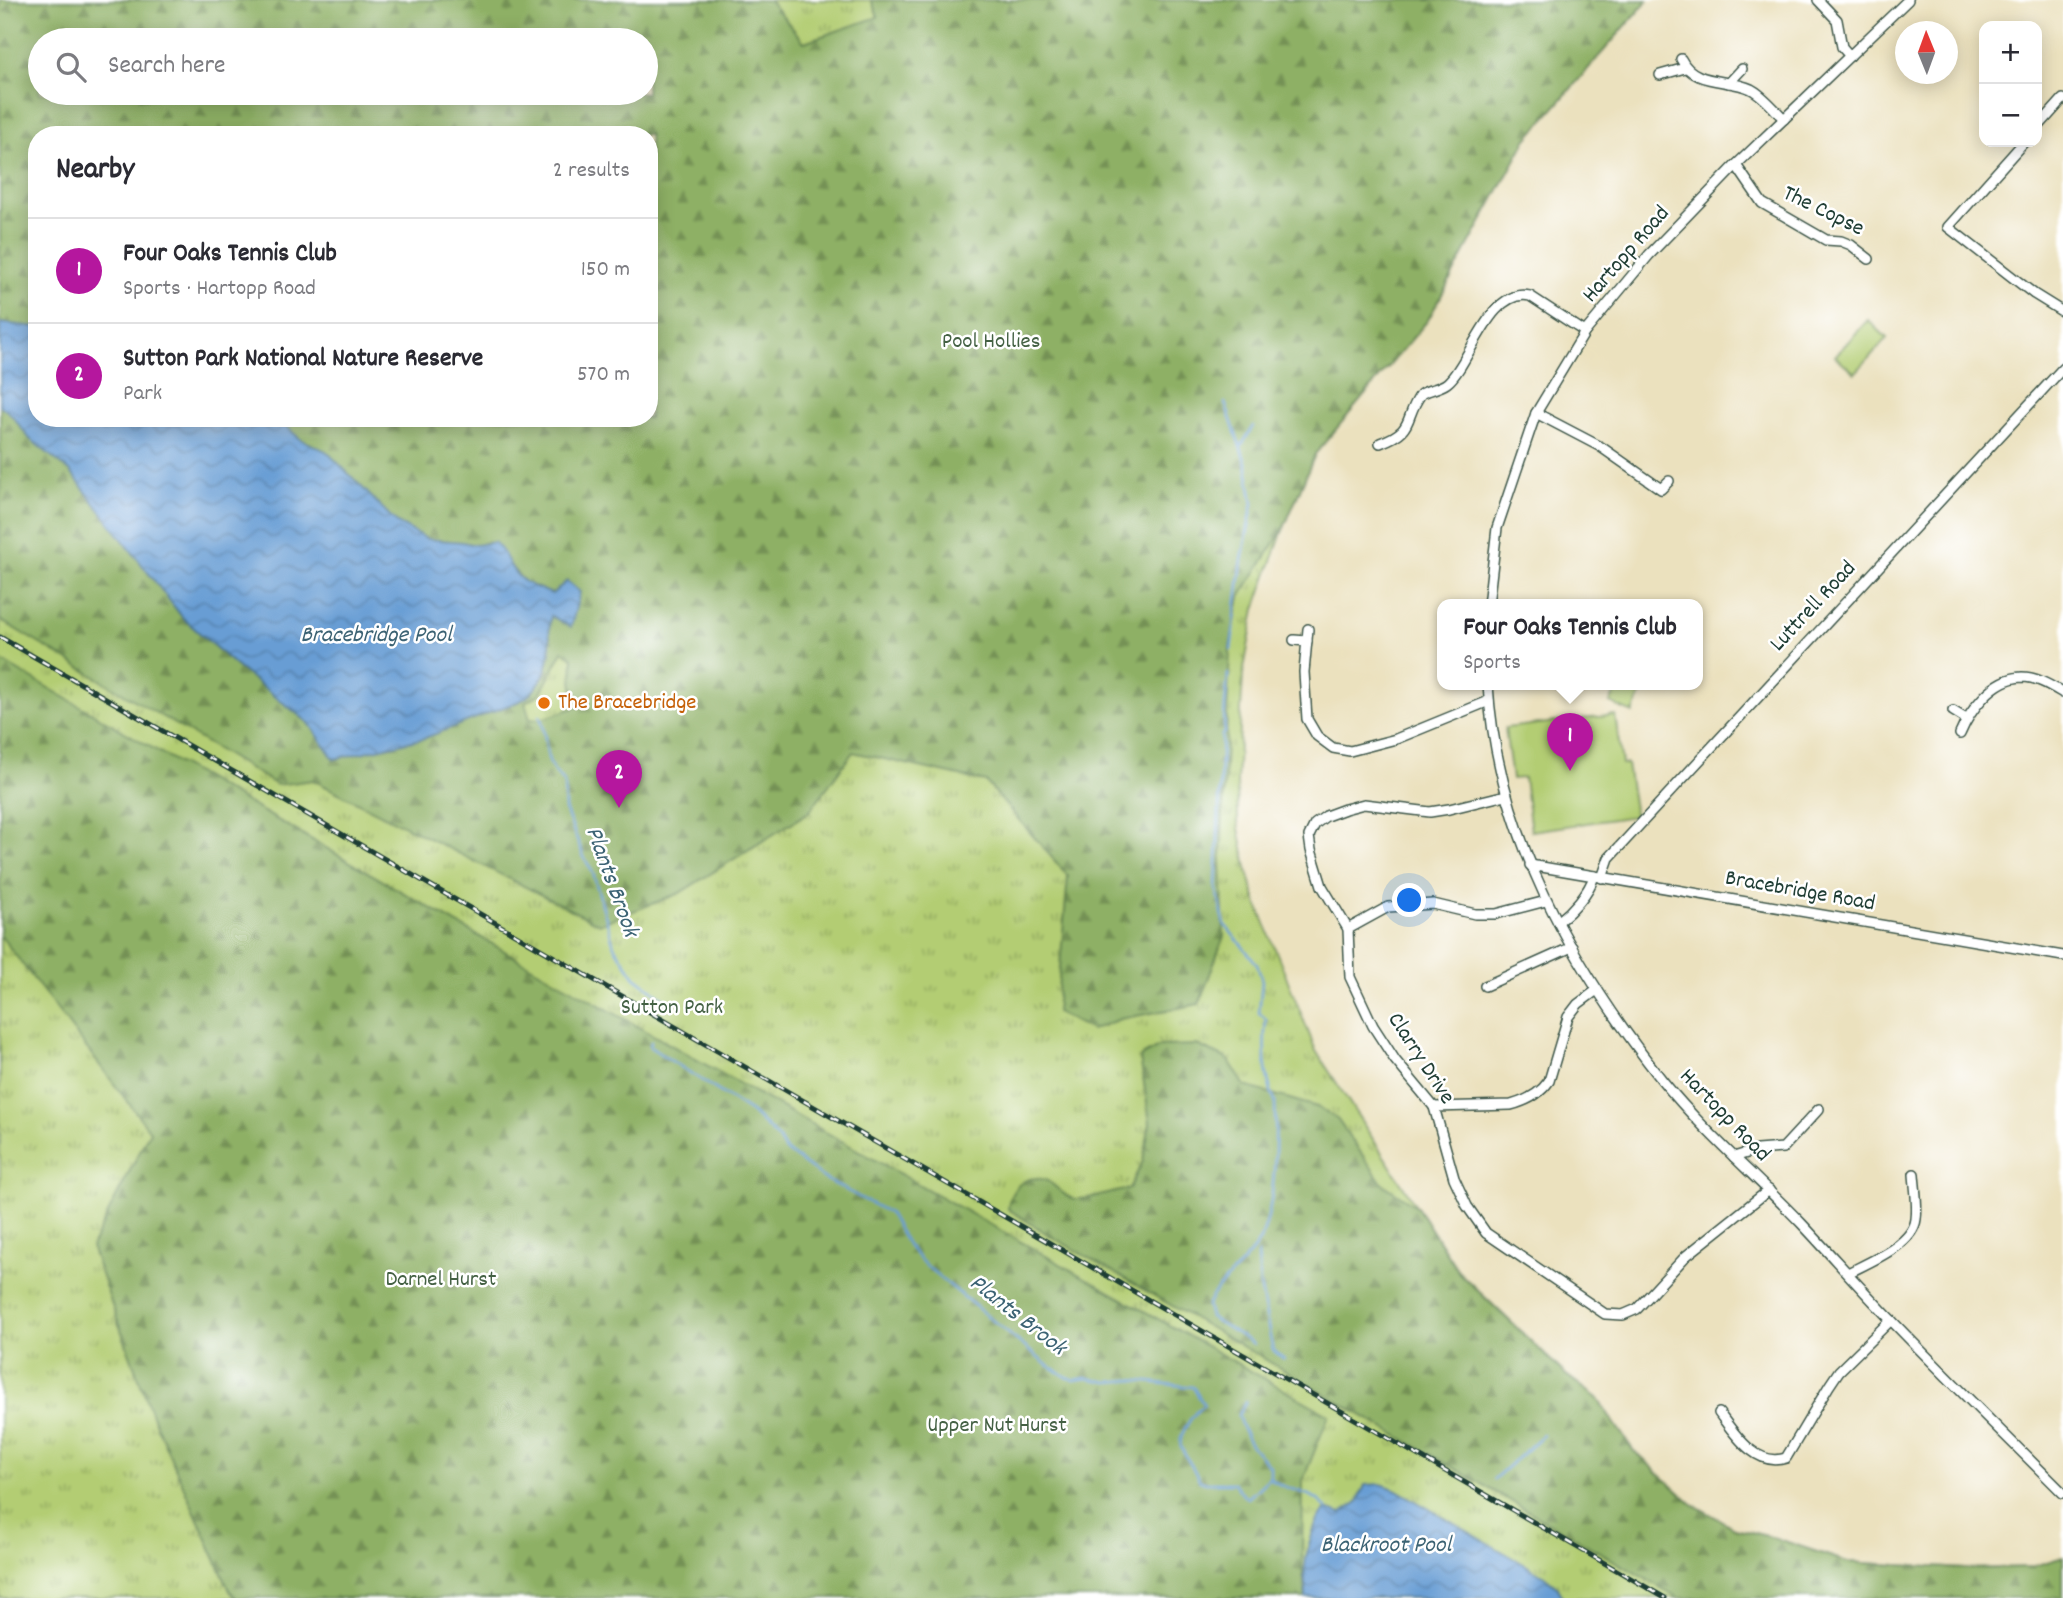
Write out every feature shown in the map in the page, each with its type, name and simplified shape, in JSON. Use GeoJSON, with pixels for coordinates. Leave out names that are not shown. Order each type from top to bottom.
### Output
{"type":"FeatureCollection","features":[{"type":"Feature","properties":{"kind":"street"},"geometry":{"type":"LineString","coordinates":[[1818,0],[1837,20],[1842,47],[1850,56]]}},
{"type":"Feature","properties":{"kind":"street","name":"Hartopp Road"},"geometry":{"type":"LineString","coordinates":[[1489,599],[1497,528],[1536,413],[1585,332],[1649,255],[1736,165],[1908,0]]}},
{"type":"Feature","properties":{"kind":"street"},"geometry":{"type":"LineString","coordinates":[[1660,75],[1683,64],[1709,80],[1755,91],[1784,119]]}},
{"type":"Feature","properties":{"kind":"street"},"geometry":{"type":"LineString","coordinates":[[1729,83],[1742,69]]}},
{"type":"Feature","properties":{"kind":"street"},"geometry":{"type":"LineString","coordinates":[[2042,122],[2063,99]]}},
{"type":"Feature","properties":{"kind":"street"},"geometry":{"type":"LineString","coordinates":[[2020,147],[1948,227],[2034,294],[2063,312]]}},
{"type":"Feature","properties":{"kind":"street","name":"The Copse"},"geometry":{"type":"LineString","coordinates":[[1736,165],[1762,203],[1826,240],[1851,245],[1870,259]]}},
{"type":"Feature","properties":{"kind":"street"},"geometry":{"type":"LineString","coordinates":[[1380,443],[1398,437],[1404,430],[1421,394],[1447,383],[1480,331],[1512,297],[1522,294],[1530,296],[1585,332]]}},
{"type":"Feature","properties":{"kind":"street","name":"Luttrell Road"},"geometry":{"type":"LineString","coordinates":[[1558,922],[1598,877],[1609,858],[2063,368]]}},
{"type":"Feature","properties":{"kind":"street"},"geometry":{"type":"LineString","coordinates":[[1536,413],[1601,447],[1661,489],[1669,481]]}},
{"type":"Feature","properties":{"kind":"street"},"geometry":{"type":"LineString","coordinates":[[1308,629],[1304,673],[1307,719],[1317,736],[1333,748],[1350,751],[1396,739],[1489,701]]}},
{"type":"Feature","properties":{"kind":"street"},"geometry":{"type":"LineString","coordinates":[[1294,640],[1307,641]]}},
{"type":"Feature","properties":{"kind":"street"},"geometry":{"type":"LineString","coordinates":[[1960,734],[1966,719],[1991,690],[2001,683],[2022,677],[2036,679],[2063,693]]}},
{"type":"Feature","properties":{"kind":"street","name":"Hartopp Road"},"geometry":{"type":"LineString","coordinates":[[1488,690],[1491,723],[1506,795],[1530,864],[1546,901],[1597,990],[1663,1081],[1891,1320],[2063,1493]]}},
{"type":"Feature","properties":{"kind":"street"},"geometry":{"type":"LineString","coordinates":[[1953,712],[1966,719]]}},
{"type":"Feature","properties":{"kind":"street","name":"Clarry Drive"},"geometry":{"type":"LineString","coordinates":[[1506,795],[1450,810],[1430,812],[1364,804],[1326,816],[1315,824],[1309,836],[1322,886],[1348,929],[1350,977],[1373,1026],[1395,1060],[1434,1107],[1454,1178],[1467,1206],[1486,1233],[1605,1314],[1623,1315],[1637,1309],[1686,1255],[1769,1190]]}},
{"type":"Feature","properties":{"kind":"street","name":"Bracebridge Road"},"geometry":{"type":"LineString","coordinates":[[1530,864],[2063,956]]}},
{"type":"Feature","properties":{"kind":"street"},"geometry":{"type":"LineString","coordinates":[[1348,929],[1388,907],[1433,904],[1475,914],[1496,914],[1546,901]]}},
{"type":"Feature","properties":{"kind":"street"},"geometry":{"type":"LineString","coordinates":[[1485,986],[1572,947]]}},
{"type":"Feature","properties":{"kind":"street"},"geometry":{"type":"LineString","coordinates":[[1434,1107],[1511,1105],[1523,1102],[1544,1089],[1549,1081],[1567,1017],[1578,1004],[1597,990]]}},
{"type":"Feature","properties":{"kind":"street"},"geometry":{"type":"LineString","coordinates":[[1734,1157],[1757,1150],[1783,1147],[1819,1109]]}},
{"type":"Feature","properties":{"kind":"street"},"geometry":{"type":"LineString","coordinates":[[1848,1273],[1895,1247],[1911,1233],[1916,1218],[1914,1174]]}},
{"type":"Feature","properties":{"kind":"street"},"geometry":{"type":"LineString","coordinates":[[1718,1413],[1741,1443],[1750,1450],[1771,1460],[1786,1458],[1839,1371],[1891,1320]]}},
{"type":"Feature","properties":{"kind":"green space","name":"Sutton Park"},"geometry":{"type":"Polygon","coordinates":[[[0,0],[1648,0],[1526,140],[1428,320],[1315,454],[1283,530],[1255,609],[1243,674],[1237,782],[1238,824],[1247,868],[1256,901],[1316,1051],[1459,1272],[1565,1374],[1597,1398],[1633,1450],[1691,1503],[1734,1528],[1775,1538],[1847,1562],[1965,1569],[2031,1567],[2063,1557],[2063,1598],[0,1598],[0,0]]]}},
{"type":"Feature","properties":{"kind":"green space","name":"Pool Hollies"},"geometry":{"type":"Polygon","coordinates":[[[0,0],[769,0],[804,42],[878,17],[871,0],[1648,0],[1526,140],[1428,320],[1315,454],[1283,530],[1240,597],[1230,648],[1221,861],[1224,936],[1199,1004],[1120,1019],[1091,1030],[1056,1012],[1068,876],[986,782],[853,752],[809,812],[678,894],[599,924],[313,780],[277,785],[0,620],[0,406],[10,413],[30,439],[70,471],[183,618],[236,666],[309,723],[334,759],[425,738],[528,696],[542,678],[548,663],[551,615],[566,625],[567,581],[552,594],[526,583],[487,542],[476,546],[427,539],[397,523],[326,451],[300,439],[287,427],[658,427],[658,126],[28,126],[28,326],[0,323],[0,0]],[[563,651],[540,694],[525,702],[530,719],[544,718],[586,706],[574,690],[573,658],[563,651]]]}},
{"type":"Feature","properties":{"kind":"green space"},"geometry":{"type":"Polygon","coordinates":[[[1868,320],[1887,338],[1855,373],[1835,356],[1868,320]]]}},
{"type":"Feature","properties":{"kind":"green space","name":"Darnel Hurst"},"geometry":{"type":"Polygon","coordinates":[[[0,660],[541,972],[1329,1415],[1303,1480],[1302,1566],[1306,1598],[236,1598],[230,1591],[153,1418],[91,1247],[150,1131],[0,935],[0,660]]]}},
{"type":"Feature","properties":{"kind":"green space"},"geometry":{"type":"Polygon","coordinates":[[[1616,690],[1643,690],[1633,713],[1610,703],[1616,690]]]}},
{"type":"Feature","properties":{"kind":"green space"},"geometry":{"type":"Polygon","coordinates":[[[1615,715],[1622,764],[1627,764],[1635,816],[1531,831],[1524,778],[1512,779],[1505,728],[1615,715]]]}},
{"type":"Feature","properties":{"kind":"green space"},"geometry":{"type":"Polygon","coordinates":[[[1197,1045],[1228,1059],[1245,1086],[1317,1107],[1337,1119],[1383,1184],[1417,1207],[1459,1273],[1565,1374],[1597,1398],[1633,1450],[1691,1503],[1734,1528],[1775,1538],[1847,1562],[1965,1569],[2031,1567],[2063,1557],[2063,1598],[1679,1598],[1008,1209],[1011,1195],[1019,1185],[1030,1179],[1045,1180],[1073,1199],[1129,1189],[1143,1161],[1150,1123],[1140,1057],[1160,1046],[1197,1045]]]}},
{"type":"Feature","properties":{"kind":"water","name":"Bracebridge Pool"},"geometry":{"type":"Polygon","coordinates":[[[0,323],[28,326],[28,427],[287,427],[300,439],[326,451],[397,523],[427,539],[476,545],[494,542],[521,578],[552,594],[567,581],[580,592],[571,627],[551,616],[549,657],[545,672],[538,685],[522,700],[425,738],[334,759],[309,723],[236,666],[183,618],[70,471],[30,439],[10,413],[0,406],[0,323]]]}},
{"type":"Feature","properties":{"kind":"water","name":"Blackroot Pool"},"geometry":{"type":"Polygon","coordinates":[[[1381,1484],[1395,1489],[1543,1575],[1558,1587],[1563,1598],[1306,1598],[1306,1559],[1319,1518],[1327,1509],[1340,1514],[1358,1502],[1365,1485],[1381,1484]]]}},
{"type":"Feature","properties":{"kind":"waterway"},"geometry":{"type":"LineString","coordinates":[[1225,403],[1246,463],[1253,503],[1242,560],[1231,650]]}},
{"type":"Feature","properties":{"kind":"waterway"},"geometry":{"type":"LineString","coordinates":[[1241,447],[1253,426]]}},
{"type":"Feature","properties":{"kind":"waterway"},"geometry":{"type":"LineString","coordinates":[[1228,674],[1225,731],[1222,735],[1216,887],[1225,925],[1257,964],[1262,981],[1259,1013],[1266,1019],[1265,1060],[1275,1101],[1275,1154],[1272,1194],[1264,1230],[1252,1251],[1218,1288],[1207,1305],[1210,1317],[1254,1344]]}},
{"type":"Feature","properties":{"kind":"waterway","name":"Plants Brook"},"geometry":{"type":"LineString","coordinates":[[540,716],[548,759],[564,782],[565,809],[593,873],[614,946],[635,977],[671,1004]]}},
{"type":"Feature","properties":{"kind":"waterway","name":"Plants Brook"},"geometry":{"type":"LineString","coordinates":[[651,1042],[650,1047],[751,1112],[778,1138],[785,1150],[825,1179],[889,1213],[908,1246],[925,1265],[1047,1365],[1074,1380],[1130,1380],[1193,1387],[1204,1405],[1188,1424],[1180,1442],[1200,1481],[1234,1483],[1248,1498],[1269,1478],[1284,1487],[1307,1494],[1327,1509]]}},
{"type":"Feature","properties":{"kind":"waterway"},"geometry":{"type":"LineString","coordinates":[[1258,1253],[1260,1284],[1271,1342],[1273,1350],[1284,1359]]}},
{"type":"Feature","properties":{"kind":"waterway"},"geometry":{"type":"LineString","coordinates":[[1246,1402],[1238,1415],[1250,1443],[1270,1466],[1270,1477]]}},
{"type":"Feature","properties":{"kind":"waterway"},"geometry":{"type":"LineString","coordinates":[[1494,1479],[1543,1435]]}},
{"type":"Feature","properties":{"kind":"railway"},"geometry":{"type":"LineString","coordinates":[[0,637],[1665,1598]]}},
{"type":"Feature","properties":{"kind":"place","name":"The Bracebridge"},"geometry":{"type":"Point","coordinates":[544,703]}},
{"type":"Feature","properties":{"kind":"place","name":"Four Oaks Tennis Club"},"geometry":{"type":"Point","coordinates":[1570,771]}},
{"type":"Feature","properties":{"kind":"place","name":"Sutton Park National Nature Reserve"},"geometry":{"type":"Point","coordinates":[619,808]}},
{"type":"Feature","properties":{"kind":"park label","name":"Upper Nut Hurst"},"geometry":{"type":"Point","coordinates":[997,1426]}}]}
